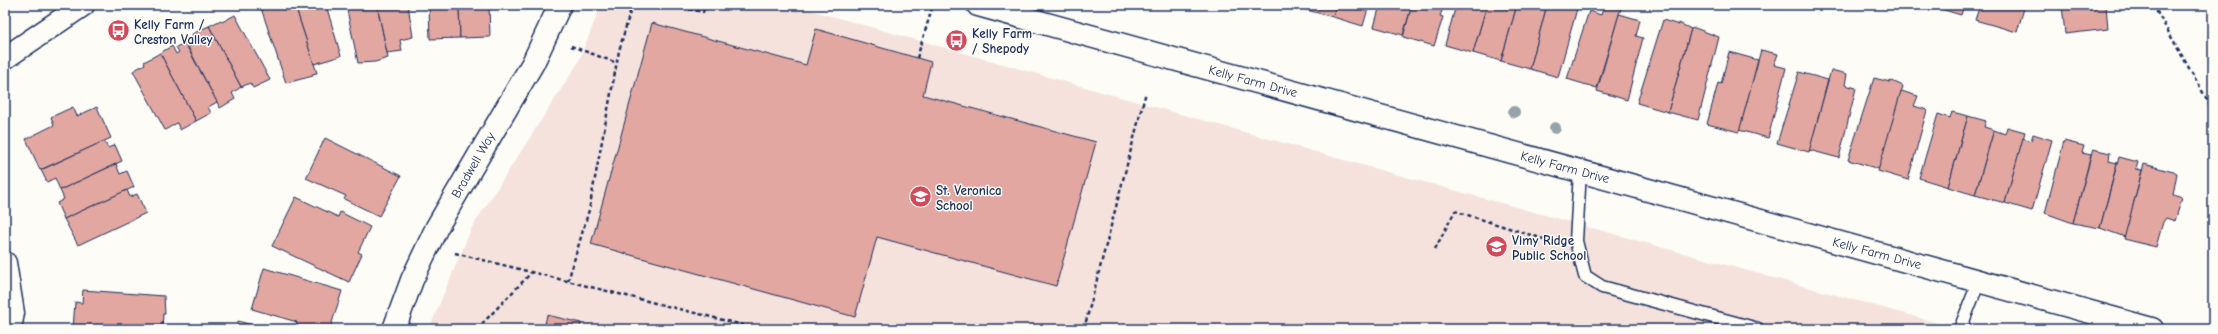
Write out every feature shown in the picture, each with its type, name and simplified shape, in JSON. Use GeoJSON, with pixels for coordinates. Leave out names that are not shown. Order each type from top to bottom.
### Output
{"type":"FeatureCollection","features":[{"type":"Feature","properties":{"kind":"street"},"geometry":{"type":"LineString","coordinates":[[5,58],[83,5]]}},
{"type":"Feature","properties":{"kind":"street","name":"Bradwell Way"},"geometry":{"type":"LineString","coordinates":[[394,329],[412,280],[437,228],[533,63],[560,5]]}},
{"type":"Feature","properties":{"kind":"street","name":"Kelly Farm Drive"},"geometry":{"type":"LineString","coordinates":[[978,5],[2152,329]]}},
{"type":"Feature","properties":{"kind":"street"},"geometry":{"type":"LineString","coordinates":[[5,263],[13,313],[10,329]]}},
{"type":"Feature","properties":{"kind":"lane"},"geometry":{"type":"LineString","coordinates":[[1580,171],[1576,241],[1585,276],[1602,287],[1758,329]]}},
{"type":"Feature","properties":{"kind":"lane"},"geometry":{"type":"LineString","coordinates":[[1960,329],[1979,281]]}},
{"type":"Feature","properties":{"kind":"path"},"geometry":{"type":"LineString","coordinates":[[568,281],[589,210],[617,64],[632,5]]}},
{"type":"Feature","properties":{"kind":"path"},"geometry":{"type":"LineString","coordinates":[[668,5],[703,12],[705,5]]}},
{"type":"Feature","properties":{"kind":"path"},"geometry":{"type":"LineString","coordinates":[[917,58],[933,5]]}},
{"type":"Feature","properties":{"kind":"path"},"geometry":{"type":"LineString","coordinates":[[2153,5],[2213,110]]}},
{"type":"Feature","properties":{"kind":"path"},"geometry":{"type":"LineString","coordinates":[[571,46],[617,64]]}},
{"type":"Feature","properties":{"kind":"path"},"geometry":{"type":"LineString","coordinates":[[1084,329],[1146,92]]}},
{"type":"Feature","properties":{"kind":"path"},"geometry":{"type":"LineString","coordinates":[[1435,249],[1455,211],[1553,242]]}},
{"type":"Feature","properties":{"kind":"path"},"geometry":{"type":"LineString","coordinates":[[454,252],[759,329]]}},
{"type":"Feature","properties":{"kind":"path"},"geometry":{"type":"LineString","coordinates":[[477,329],[533,272]]}},
{"type":"Feature","properties":{"kind":"shaded area","name":"St. Veronica School"},"geometry":{"type":"Polygon","coordinates":[[[601,5],[792,5],[1362,165],[1960,329],[429,329],[471,229],[578,63],[601,5]]]}},
{"type":"Feature","properties":{"kind":"building"},"geometry":{"type":"Polygon","coordinates":[[[260,5],[295,5],[317,73],[312,74],[313,76],[286,83],[260,5]]]}},
{"type":"Feature","properties":{"kind":"building"},"geometry":{"type":"Polygon","coordinates":[[[295,5],[326,5],[341,56],[314,64],[295,5]]]}},
{"type":"Feature","properties":{"kind":"building"},"geometry":{"type":"Polygon","coordinates":[[[346,5],[377,5],[388,58],[375,62],[358,63],[346,5]]]}},
{"type":"Feature","properties":{"kind":"building"},"geometry":{"type":"Polygon","coordinates":[[[377,5],[408,5],[413,37],[400,40],[402,51],[387,53],[377,5]]]}},
{"type":"Feature","properties":{"kind":"building"},"geometry":{"type":"Polygon","coordinates":[[[427,5],[459,5],[460,38],[430,39],[429,6],[427,5]]]}},
{"type":"Feature","properties":{"kind":"building"},"geometry":{"type":"Polygon","coordinates":[[[459,5],[489,5],[490,37],[460,38],[459,5]]]}},
{"type":"Feature","properties":{"kind":"building"},"geometry":{"type":"Polygon","coordinates":[[[1304,5],[1337,5],[1333,17],[1303,9],[1304,5]]]}},
{"type":"Feature","properties":{"kind":"building"},"geometry":{"type":"Polygon","coordinates":[[[1337,5],[1369,5],[1363,26],[1333,17],[1337,5]]]}},
{"type":"Feature","properties":{"kind":"building"},"geometry":{"type":"Polygon","coordinates":[[[1380,5],[1412,5],[1403,35],[1374,27],[1380,5]]]}},
{"type":"Feature","properties":{"kind":"building"},"geometry":{"type":"Polygon","coordinates":[[[1412,5],[1444,5],[1440,16],[1443,17],[1434,46],[1403,37],[1412,5]]]}},
{"type":"Feature","properties":{"kind":"building"},"geometry":{"type":"Polygon","coordinates":[[[1456,5],[1487,5],[1473,53],[1445,45],[1456,5]]]}},
{"type":"Feature","properties":{"kind":"building"},"geometry":{"type":"Polygon","coordinates":[[[1487,5],[1517,5],[1501,61],[1473,53],[1487,5]]]}},
{"type":"Feature","properties":{"kind":"building"},"geometry":{"type":"Polygon","coordinates":[[[1517,5],[1547,5],[1530,69],[1501,61],[1517,5]]]}},
{"type":"Feature","properties":{"kind":"building"},"geometry":{"type":"Polygon","coordinates":[[[1547,5],[1557,7],[1558,5],[1578,5],[1558,77],[1530,69],[1547,5]]]}},
{"type":"Feature","properties":{"kind":"building"},"geometry":{"type":"Polygon","coordinates":[[[1604,5],[1621,8],[1597,88],[1567,79],[1589,11],[1601,15],[1604,5]]]}},
{"type":"Feature","properties":{"kind":"building"},"geometry":{"type":"Polygon","coordinates":[[[1927,5],[1964,5],[1961,15],[1927,5]]]}},
{"type":"Feature","properties":{"kind":"building"},"geometry":{"type":"Polygon","coordinates":[[[1980,5],[2025,5],[2017,32],[1975,20],[1980,5]]]}},
{"type":"Feature","properties":{"kind":"building"},"geometry":{"type":"Polygon","coordinates":[[[2062,5],[2106,5],[2108,29],[2065,34],[2062,5]]]}},
{"type":"Feature","properties":{"kind":"building"},"geometry":{"type":"Polygon","coordinates":[[[1619,14],[1640,20],[1636,36],[1643,38],[1627,100],[1597,91],[1619,14]]]}},
{"type":"Feature","properties":{"kind":"building"},"geometry":{"type":"Polygon","coordinates":[[[235,15],[270,80],[253,88],[250,83],[241,87],[209,26],[221,20],[222,22],[235,15]]]}},
{"type":"Feature","properties":{"kind":"building"},"geometry":{"type":"Polygon","coordinates":[[[1663,20],[1679,25],[1679,23],[1691,29],[1668,112],[1637,103],[1663,20]]]}},
{"type":"Feature","properties":{"kind":"building"},"geometry":{"type":"Polygon","coordinates":[[[652,23],[806,65],[816,29],[931,62],[923,95],[1096,142],[1056,286],[877,237],[855,317],[591,244],[652,23]]]}},
{"type":"Feature","properties":{"kind":"building"},"geometry":{"type":"Polygon","coordinates":[[[209,26],[241,87],[232,93],[235,99],[220,108],[188,47],[197,43],[192,34],[209,26]]]}},
{"type":"Feature","properties":{"kind":"building"},"geometry":{"type":"Polygon","coordinates":[[[1695,28],[1719,37],[1698,120],[1668,112],[1691,29],[1695,28]]]}},
{"type":"Feature","properties":{"kind":"building"},"geometry":{"type":"Polygon","coordinates":[[[185,43],[217,102],[208,107],[211,113],[196,121],[160,53],[172,46],[176,54],[179,52],[176,47],[185,43]]]}},
{"type":"Feature","properties":{"kind":"building"},"geometry":{"type":"Polygon","coordinates":[[[1761,50],[1778,54],[1774,65],[1786,68],[1768,138],[1739,130],[1761,50]]]}},
{"type":"Feature","properties":{"kind":"building"},"geometry":{"type":"Polygon","coordinates":[[[1729,52],[1758,60],[1739,132],[1707,124],[1718,83],[1721,84],[1729,52]]]}},
{"type":"Feature","properties":{"kind":"building"},"geometry":{"type":"Polygon","coordinates":[[[160,53],[196,121],[180,130],[177,123],[165,130],[133,71],[145,64],[144,62],[160,53]]]}},
{"type":"Feature","properties":{"kind":"building"},"geometry":{"type":"Polygon","coordinates":[[[1831,70],[1847,74],[1845,85],[1856,88],[1839,158],[1809,150],[1831,70]]]}},
{"type":"Feature","properties":{"kind":"building"},"geometry":{"type":"Polygon","coordinates":[[[1799,72],[1828,80],[1809,152],[1777,143],[1799,72]]]}},
{"type":"Feature","properties":{"kind":"building"},"geometry":{"type":"Polygon","coordinates":[[[1874,78],[1890,82],[1890,80],[1903,86],[1879,169],[1848,160],[1874,78]]]}},
{"type":"Feature","properties":{"kind":"building"},"geometry":{"type":"Polygon","coordinates":[[[1901,91],[1918,96],[1914,106],[1927,110],[1908,180],[1878,171],[1901,91]]]}},
{"type":"Feature","properties":{"kind":"building"},"geometry":{"type":"Polygon","coordinates":[[[73,107],[77,116],[97,107],[111,138],[40,170],[26,139],[54,125],[51,117],[73,107]]]}},
{"type":"Feature","properties":{"kind":"building"},"geometry":{"type":"Polygon","coordinates":[[[1952,112],[1968,116],[1948,187],[1919,178],[1938,114],[1950,118],[1952,112]]]}},
{"type":"Feature","properties":{"kind":"building"},"geometry":{"type":"Polygon","coordinates":[[[1968,116],[1986,121],[1984,127],[1994,130],[1975,195],[1948,187],[1968,116]]]}},
{"type":"Feature","properties":{"kind":"building"},"geometry":{"type":"Polygon","coordinates":[[[2007,127],[2025,132],[2005,203],[1975,195],[1994,130],[2005,134],[2007,127]]]}},
{"type":"Feature","properties":{"kind":"building"},"geometry":{"type":"Polygon","coordinates":[[[2033,134],[2052,140],[2032,211],[2005,203],[2023,138],[2031,141],[2033,134]]]}},
{"type":"Feature","properties":{"kind":"building"},"geometry":{"type":"Polygon","coordinates":[[[325,138],[401,176],[379,216],[344,199],[346,196],[306,178],[325,138]]]}},
{"type":"Feature","properties":{"kind":"building"},"geometry":{"type":"Polygon","coordinates":[[[104,141],[108,148],[115,145],[122,161],[60,190],[55,178],[47,182],[41,170],[104,141]]]}},
{"type":"Feature","properties":{"kind":"building"},"geometry":{"type":"Polygon","coordinates":[[[2064,141],[2084,146],[2082,153],[2091,155],[2073,223],[2045,213],[2064,141]]]}},
{"type":"Feature","properties":{"kind":"building"},"geometry":{"type":"Polygon","coordinates":[[[2093,149],[2110,153],[2109,161],[2117,163],[2100,228],[2073,223],[2093,149]]]}},
{"type":"Feature","properties":{"kind":"building"},"geometry":{"type":"Polygon","coordinates":[[[2119,157],[2138,162],[2136,169],[2142,170],[2125,237],[2100,228],[2119,157]]]}},
{"type":"Feature","properties":{"kind":"building"},"geometry":{"type":"Polygon","coordinates":[[[116,164],[120,174],[127,171],[134,187],[64,219],[57,203],[64,199],[60,190],[116,164]]]}},
{"type":"Feature","properties":{"kind":"building"},"geometry":{"type":"Polygon","coordinates":[[[2144,164],[2177,173],[2173,195],[2182,198],[2175,221],[2166,218],[2163,222],[2156,247],[2124,239],[2144,164]]]}},
{"type":"Feature","properties":{"kind":"building"},"geometry":{"type":"Polygon","coordinates":[[[127,190],[130,197],[137,194],[146,213],[78,245],[64,219],[127,190]]]}},
{"type":"Feature","properties":{"kind":"building"},"geometry":{"type":"Polygon","coordinates":[[[296,197],[338,217],[340,212],[370,227],[358,252],[362,254],[349,282],[272,246],[296,197]]]}},
{"type":"Feature","properties":{"kind":"building"},"geometry":{"type":"Polygon","coordinates":[[[264,268],[342,291],[330,329],[310,329],[296,325],[297,322],[252,309],[264,268]]]}},
{"type":"Feature","properties":{"kind":"building"},"geometry":{"type":"Polygon","coordinates":[[[83,290],[164,296],[165,314],[163,314],[162,329],[73,329],[75,302],[82,303],[83,290]]]}},
{"type":"Feature","properties":{"kind":"building"},"geometry":{"type":"Polygon","coordinates":[[[547,315],[581,323],[580,329],[544,329],[547,315]]]}},
{"type":"Feature","properties":{"kind":"building"},"geometry":{"type":"Polygon","coordinates":[[[238,321],[266,329],[236,329],[238,321]]]}},
{"type":"Feature","properties":{"kind":"place","name":"Kelly Farm / Creston Valley"},"geometry":{"type":"Point","coordinates":[118,31]}},
{"type":"Feature","properties":{"kind":"place","name":"Kelly Farm / Shepody"},"geometry":{"type":"Point","coordinates":[957,40]}},
{"type":"Feature","properties":{"kind":"place","name":"St. Veronica School"},"geometry":{"type":"Point","coordinates":[921,197]}},
{"type":"Feature","properties":{"kind":"place","name":"Vimy Ridge Public School"},"geometry":{"type":"Point","coordinates":[1497,247]}}]}
